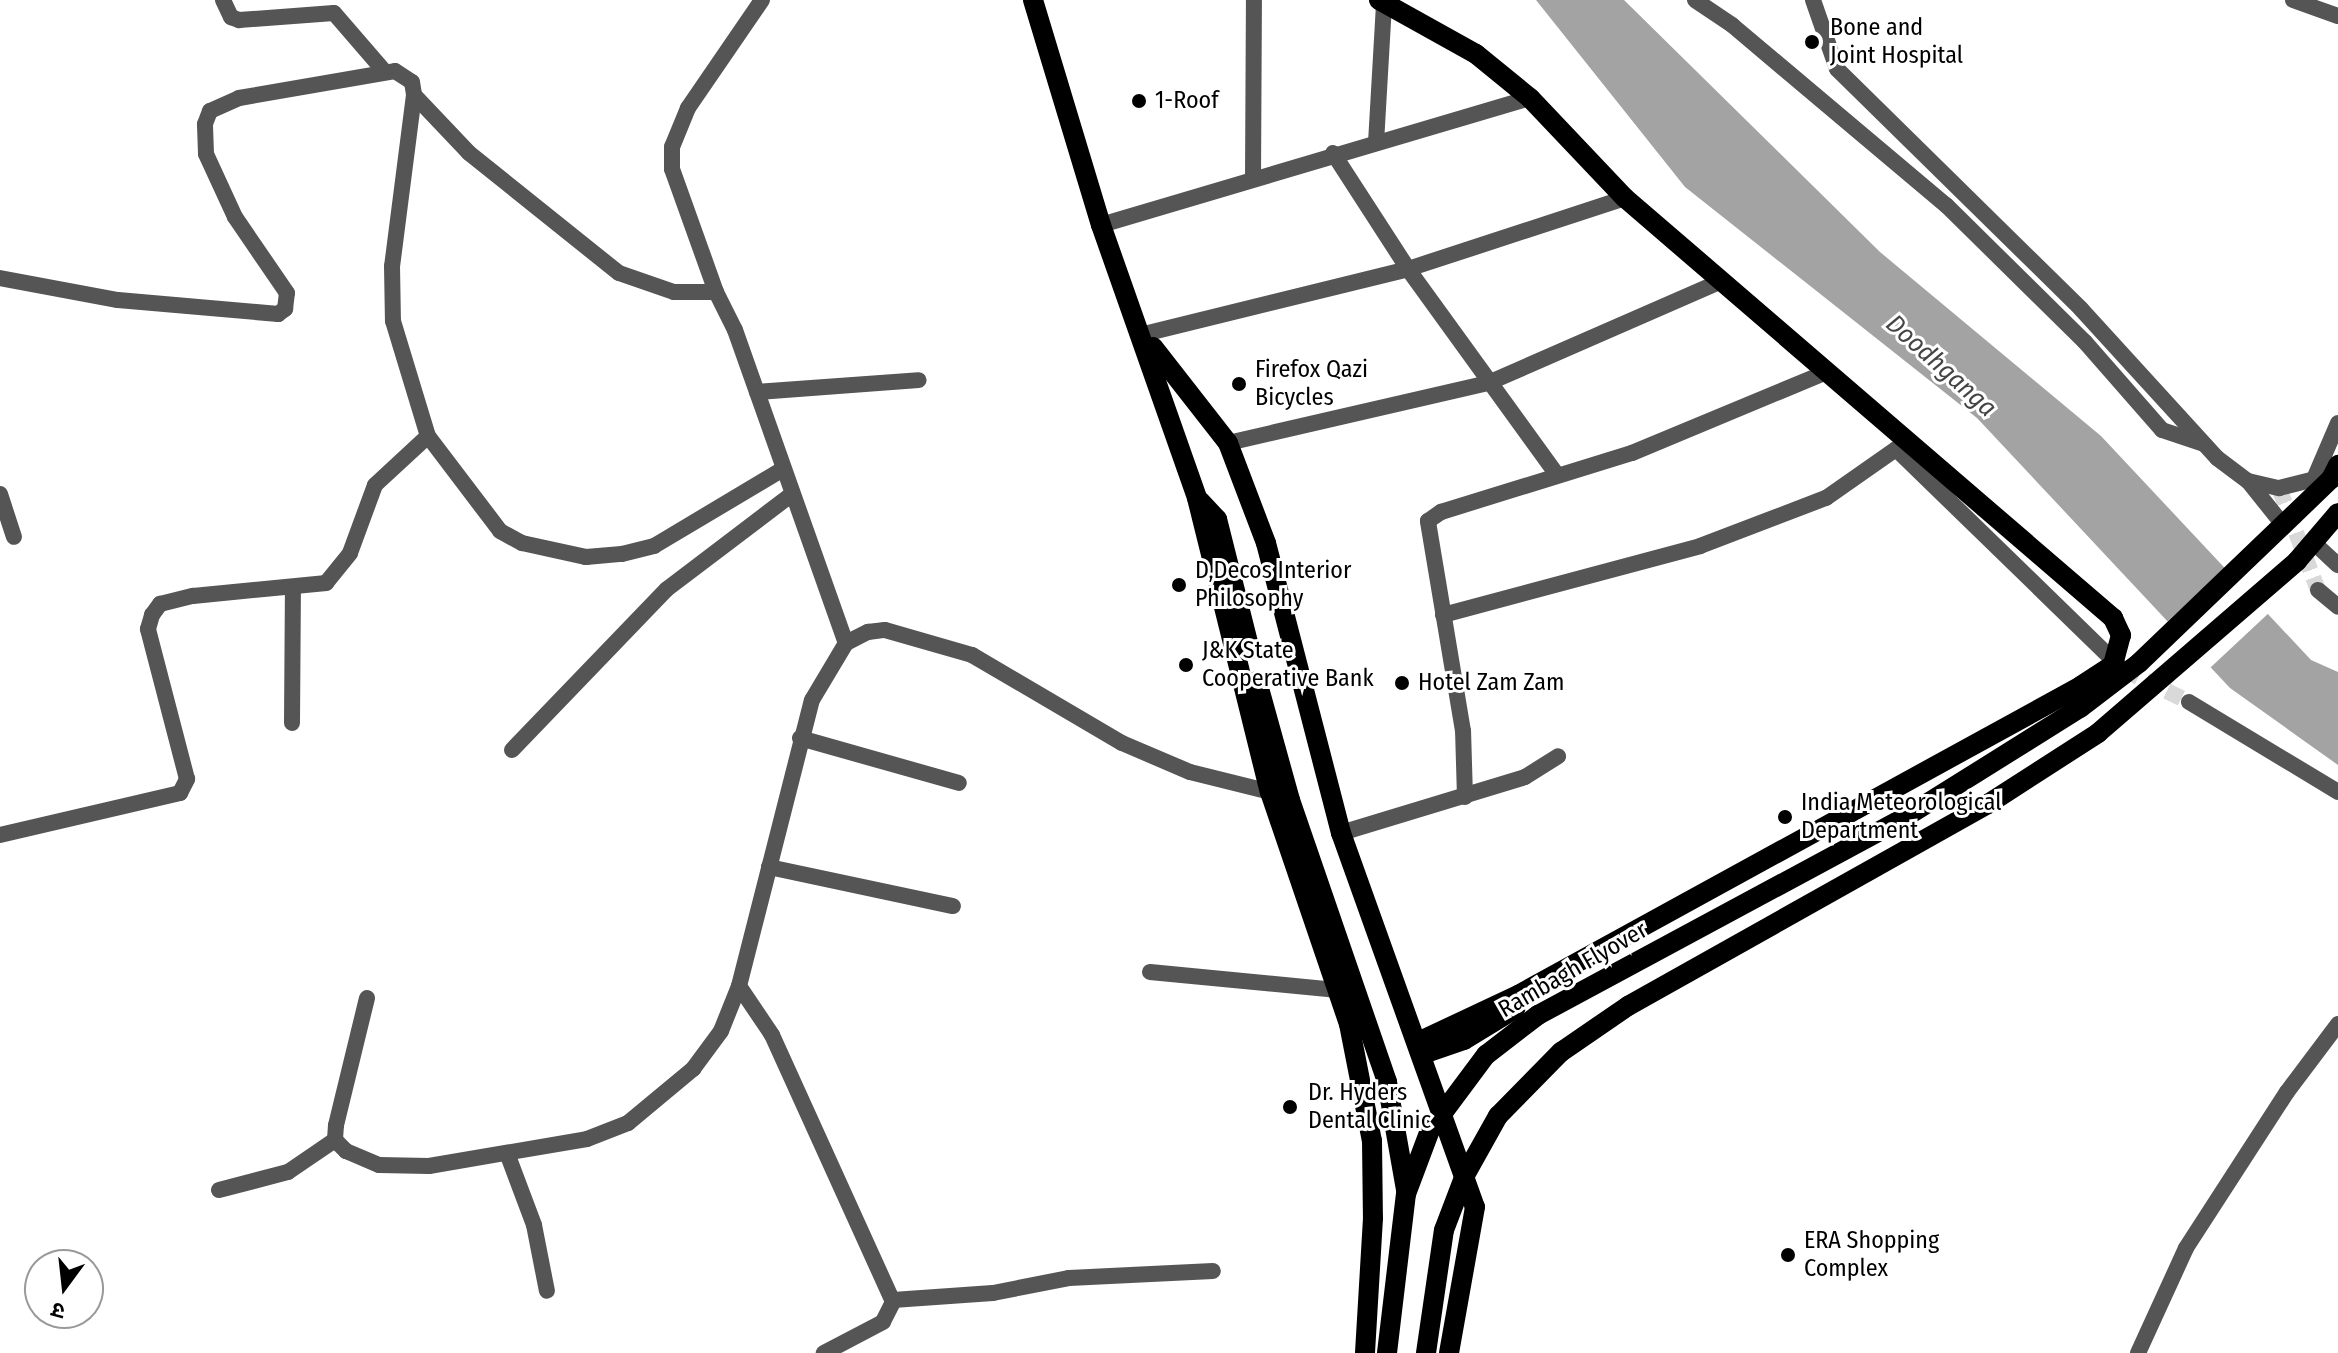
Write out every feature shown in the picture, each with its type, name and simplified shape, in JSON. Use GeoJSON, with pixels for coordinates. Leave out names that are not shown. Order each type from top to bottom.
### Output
{"type":"FeatureCollection","features":[{"type":"Feature","properties":{"kind":"main road"},"geometry":{"type":"LineString","coordinates":[[1033,0],[1101,225],[1144,334],[1197,498],[1270,792],[1338,990],[1372,1141],[1373,1218],[1365,1353]]}},
{"type":"Feature","properties":{"kind":"main road"},"geometry":{"type":"LineString","coordinates":[[1382,3],[1476,54],[1530,98],[1625,198],[1824,373],[2113,618],[2121,635],[2118,667],[1420,1048]]}},
{"type":"Feature","properties":{"kind":"main road"},"geometry":{"type":"LineString","coordinates":[[1144,334],[1228,443],[1266,543],[1341,833],[1475,1207],[1449,1353]]}},
{"type":"Feature","properties":{"kind":"main road","name":"Rambagh Flyover"},"geometry":{"type":"LineString","coordinates":[[1387,1353],[1406,1194],[1444,1106],[1510,1035],[1899,821],[2080,708],[2139,663],[2284,526],[2334,472]]}},
{"type":"Feature","properties":{"kind":"main road"},"geometry":{"type":"LineString","coordinates":[[1197,498],[1217,519],[1224,540],[1290,800],[1387,1082],[1406,1194]]}},
{"type":"Feature","properties":{"kind":"main road"},"geometry":{"type":"LineString","coordinates":[[1426,1353],[1444,1230],[1465,1175],[1498,1116],[1561,1052],[1628,1006],[1988,804],[2098,733],[2160,683],[2313,542],[2338,513]]}},
{"type":"Feature","properties":{"kind":"main road"},"geometry":{"type":"LineString","coordinates":[[1420,1048],[1464,1040],[1892,798],[1930,801]]}},
{"type":"Feature","properties":{"kind":"main road"},"geometry":{"type":"LineString","coordinates":[[1324,951],[1376,927]]}},
{"type":"Feature","properties":{"kind":"street"},"geometry":{"type":"LineString","coordinates":[[223,0],[231,17],[239,20],[334,13],[384,71]]}},
{"type":"Feature","properties":{"kind":"street"},"geometry":{"type":"LineString","coordinates":[[1253,179],[1254,0]]}},
{"type":"Feature","properties":{"kind":"street"},"geometry":{"type":"LineString","coordinates":[[1695,0],[1732,25],[1946,205],[2085,342],[2162,430],[2204,444]]}},
{"type":"Feature","properties":{"kind":"street"},"geometry":{"type":"LineString","coordinates":[[1813,0],[1837,69],[2081,309],[2204,444],[2248,481],[2284,526]]}},
{"type":"Feature","properties":{"kind":"street"},"geometry":{"type":"LineString","coordinates":[[2293,0],[2338,16]]}},
{"type":"Feature","properties":{"kind":"street"},"geometry":{"type":"LineString","coordinates":[[761,1],[688,108],[672,147],[672,169],[716,292],[757,392],[846,643]]}},
{"type":"Feature","properties":{"kind":"street"},"geometry":{"type":"LineString","coordinates":[[1376,143],[1382,3]]}},
{"type":"Feature","properties":{"kind":"street"},"geometry":{"type":"LineString","coordinates":[[0,278],[118,300],[278,314],[285,309],[287,293],[235,217],[206,154],[205,124],[210,111],[239,98],[384,71],[405,74],[414,95],[469,153],[619,273],[674,292],[716,292]]}},
{"type":"Feature","properties":{"kind":"street"},"geometry":{"type":"LineString","coordinates":[[414,95],[390,293],[393,321],[428,436],[500,531],[522,543],[586,557],[654,546],[783,469]]}},
{"type":"Feature","properties":{"kind":"street"},"geometry":{"type":"LineString","coordinates":[[1101,225],[1333,153],[1530,98]]}},
{"type":"Feature","properties":{"kind":"street"},"geometry":{"type":"LineString","coordinates":[[1333,153],[1408,269],[1557,475]]}},
{"type":"Feature","properties":{"kind":"street"},"geometry":{"type":"LineString","coordinates":[[1144,334],[1408,269],[1625,198]]}},
{"type":"Feature","properties":{"kind":"street"},"geometry":{"type":"LineString","coordinates":[[1228,443],[1488,383],[1719,282]]}},
{"type":"Feature","properties":{"kind":"street"},"geometry":{"type":"LineString","coordinates":[[1465,797],[1463,731],[1428,521],[1441,512],[1632,453],[1824,373]]}},
{"type":"Feature","properties":{"kind":"street"},"geometry":{"type":"LineString","coordinates":[[757,392],[919,380]]}},
{"type":"Feature","properties":{"kind":"street"},"geometry":{"type":"LineString","coordinates":[[2248,481],[2279,488],[2314,479],[2338,423]]}},
{"type":"Feature","properties":{"kind":"street"},"geometry":{"type":"LineString","coordinates":[[0,835],[180,793],[187,779],[148,629],[152,615],[160,604],[193,596],[293,590],[326,583],[342,568],[375,485],[428,436]]}},
{"type":"Feature","properties":{"kind":"street"},"geometry":{"type":"LineString","coordinates":[[1443,615],[1700,546],[1826,498],[1896,449],[2118,667]]}},
{"type":"Feature","properties":{"kind":"street"},"geometry":{"type":"LineString","coordinates":[[0,494],[14,537]]}},
{"type":"Feature","properties":{"kind":"street"},"geometry":{"type":"LineString","coordinates":[[512,750],[667,589],[792,494]]}},
{"type":"Feature","properties":{"kind":"street"},"geometry":{"type":"LineString","coordinates":[[2313,542],[2338,565]]}},
{"type":"Feature","properties":{"kind":"street"},"geometry":{"type":"LineString","coordinates":[[292,723],[293,590]]}},
{"type":"Feature","properties":{"kind":"street"},"geometry":{"type":"LineString","coordinates":[[2318,590],[2338,607]]}},
{"type":"Feature","properties":{"kind":"street"},"geometry":{"type":"LineString","coordinates":[[335,1140],[364,1159],[401,1168],[587,1139],[628,1123],[709,1051],[739,986],[800,738],[822,677],[846,643],[885,630],[972,655],[1122,743],[1190,772],[1270,792]]}},
{"type":"Feature","properties":{"kind":"street"},"geometry":{"type":"LineString","coordinates":[[2189,702],[2338,792]]}},
{"type":"Feature","properties":{"kind":"street"},"geometry":{"type":"LineString","coordinates":[[800,738],[959,783]]}},
{"type":"Feature","properties":{"kind":"street"},"geometry":{"type":"LineString","coordinates":[[1341,833],[1525,777],[1558,756]]}},
{"type":"Feature","properties":{"kind":"street"},"geometry":{"type":"LineString","coordinates":[[769,867],[953,906]]}},
{"type":"Feature","properties":{"kind":"street"},"geometry":{"type":"LineString","coordinates":[[1150,972],[1338,990]]}},
{"type":"Feature","properties":{"kind":"street"},"geometry":{"type":"LineString","coordinates":[[739,986],[772,1035],[893,1300],[894,1308],[883,1322],[824,1353]]}},
{"type":"Feature","properties":{"kind":"street"},"geometry":{"type":"LineString","coordinates":[[219,1190],[288,1172],[335,1140],[367,998]]}},
{"type":"Feature","properties":{"kind":"street"},"geometry":{"type":"LineString","coordinates":[[2138,1353],[2186,1248],[2287,1092],[2338,1024]]}},
{"type":"Feature","properties":{"kind":"street"},"geometry":{"type":"LineString","coordinates":[[507,1153],[534,1225],[547,1291]]}},
{"type":"Feature","properties":{"kind":"street"},"geometry":{"type":"LineString","coordinates":[[893,1300],[993,1293],[1069,1278],[1213,1271]]}},
{"type":"Feature","properties":{"kind":"water","name":"Doodhganga"},"geometry":{"type":"Polygon","coordinates":[[[1536,0],[1624,0],[1880,252],[2101,436],[2311,660],[2338,672],[2338,765],[2230,688],[1977,418],[1685,187],[1536,0]]]}},
{"type":"Feature","properties":{"kind":"pier"},"geometry":{"type":"Polygon","coordinates":[[[2228,565],[2271,611],[2208,670],[2165,624],[2228,565]]]}},
{"type":"Feature","properties":{"kind":"tunnel"},"geometry":{"type":"LineString","coordinates":[[2279,488],[2318,590]]}},
{"type":"Feature","properties":{"kind":"tunnel"},"geometry":{"type":"LineString","coordinates":[[2124,670],[2189,702]]}},
{"type":"Feature","properties":{"kind":"place","name":"Bone and Joint Hospital"},"geometry":{"type":"Point","coordinates":[1812,42]}},
{"type":"Feature","properties":{"kind":"place","name":"1-Roof"},"geometry":{"type":"Point","coordinates":[1139,101]}},
{"type":"Feature","properties":{"kind":"place","name":"Firefox Qazi Bicycles"},"geometry":{"type":"Point","coordinates":[1239,384]}},
{"type":"Feature","properties":{"kind":"place","name":"D,Decos Interior Philosophy"},"geometry":{"type":"Point","coordinates":[1179,585]}},
{"type":"Feature","properties":{"kind":"place","name":"J&K State Cooperative Bank"},"geometry":{"type":"Point","coordinates":[1186,665]}},
{"type":"Feature","properties":{"kind":"place","name":"Hotel Zam Zam"},"geometry":{"type":"Point","coordinates":[1402,683]}},
{"type":"Feature","properties":{"kind":"place","name":"India Meteorological Department"},"geometry":{"type":"Point","coordinates":[1785,817]}},
{"type":"Feature","properties":{"kind":"place","name":"Dr. Hyders Dental Clinic"},"geometry":{"type":"Point","coordinates":[1290,1107]}},
{"type":"Feature","properties":{"kind":"place","name":"ERA Shopping Complex"},"geometry":{"type":"Point","coordinates":[1788,1255]}}]}
